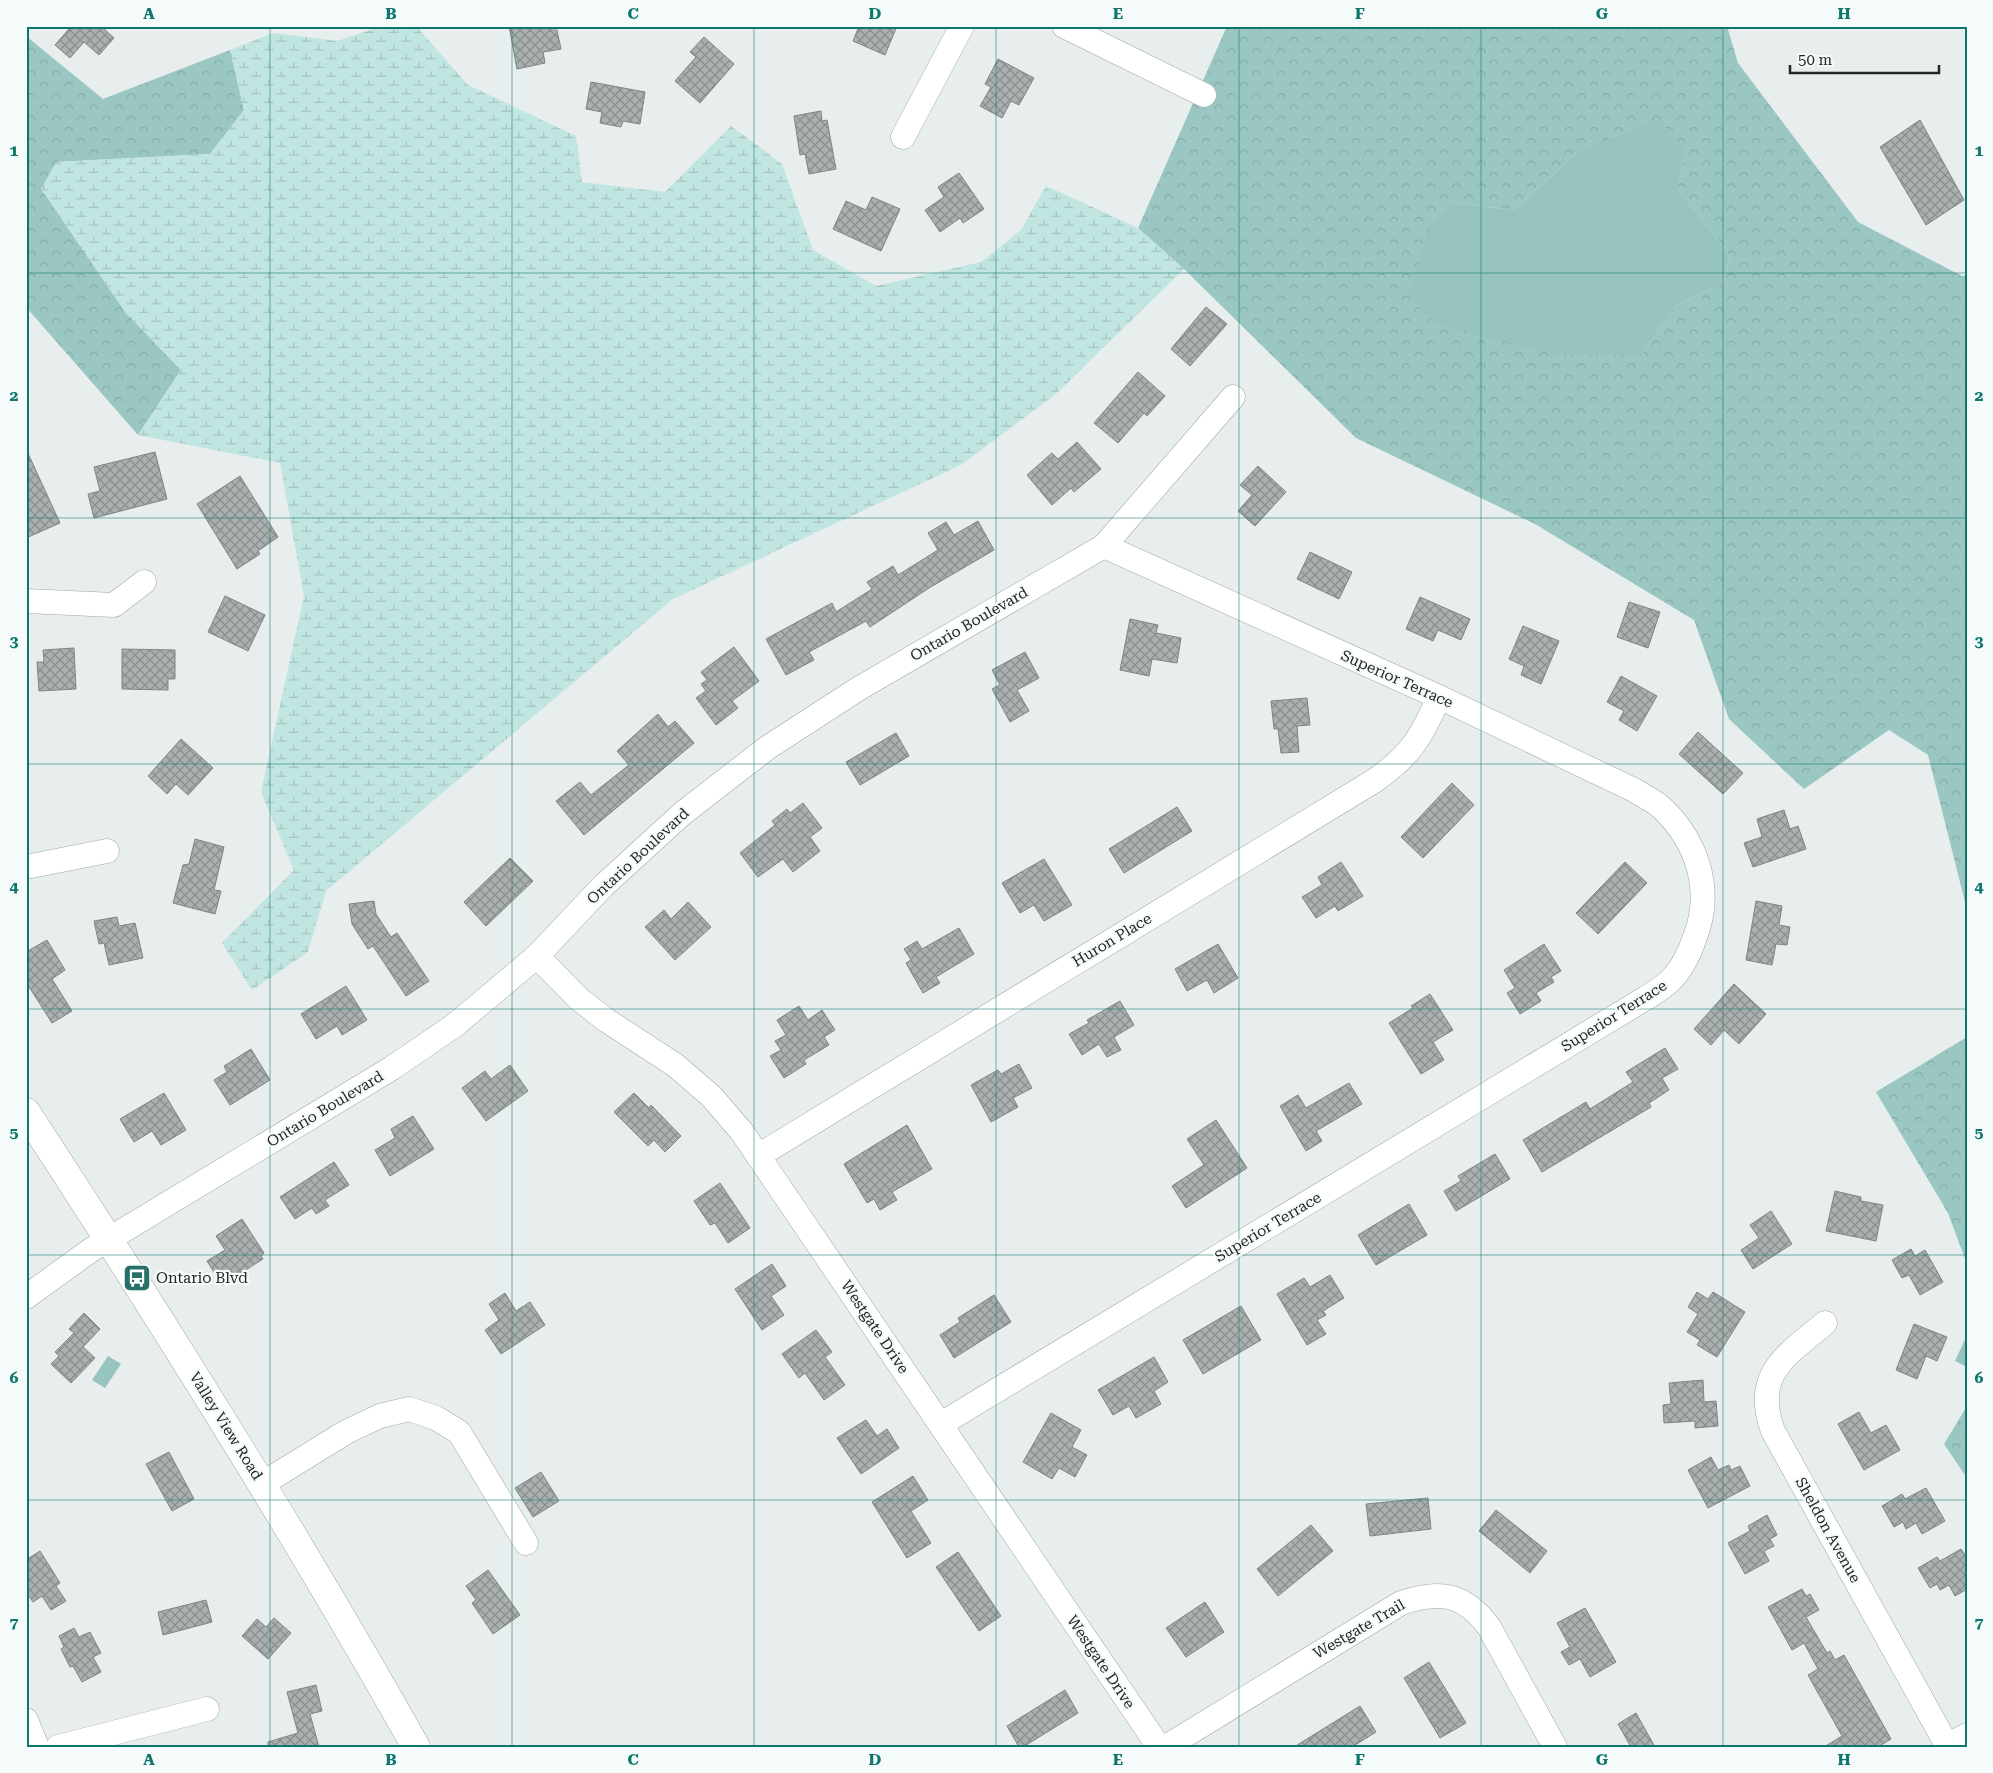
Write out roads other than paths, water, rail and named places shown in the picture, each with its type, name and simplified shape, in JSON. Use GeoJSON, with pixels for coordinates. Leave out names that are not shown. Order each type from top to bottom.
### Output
{"type":"FeatureCollection","features":[{"type":"Feature","properties":{"kind":"main road","name":"Valley View Road"},"geometry":{"type":"LineString","coordinates":[[26,1112],[110,1239],[262,1484],[416,1747]]}},
{"type":"Feature","properties":{"kind":"street"},"geometry":{"type":"LineString","coordinates":[[903,136],[962,26]]}},
{"type":"Feature","properties":{"kind":"street"},"geometry":{"type":"LineString","coordinates":[[1064,26],[1204,95]]}},
{"type":"Feature","properties":{"kind":"street","name":"Ontario Boulevard"},"geometry":{"type":"LineString","coordinates":[[26,1297],[110,1239],[392,1068],[455,1025],[537,956],[603,886],[683,813],[767,748],[858,689],[1104,546],[1234,397]]}},
{"type":"Feature","properties":{"kind":"street","name":"Superior Terrace"},"geometry":{"type":"LineString","coordinates":[[941,1424],[1646,998],[1672,980],[1690,953],[1701,924],[1704,891],[1697,859],[1682,831],[1661,808],[1634,790],[1439,697],[1104,546]]}},
{"type":"Feature","properties":{"kind":"street"},"geometry":{"type":"LineString","coordinates":[[26,601],[114,605],[144,582]]}},
{"type":"Feature","properties":{"kind":"street","name":"Huron Place"},"geometry":{"type":"LineString","coordinates":[[758,1156],[1389,771],[1414,747],[1439,697]]}},
{"type":"Feature","properties":{"kind":"street"},"geometry":{"type":"LineString","coordinates":[[26,867],[107,851]]}},
{"type":"Feature","properties":{"kind":"street","name":"Westgate Drive"},"geometry":{"type":"LineString","coordinates":[[537,956],[579,999],[606,1020],[675,1065],[711,1096],[742,1132],[1159,1747]]}},
{"type":"Feature","properties":{"kind":"street","name":"Sheldon Avenue"},"geometry":{"type":"LineString","coordinates":[[1825,1323],[1787,1355],[1773,1371],[1766,1390],[1765,1411],[1773,1431],[1948,1746]]}},
{"type":"Feature","properties":{"kind":"street"},"geometry":{"type":"LineString","coordinates":[[262,1484],[346,1432],[380,1416],[409,1410],[436,1418],[458,1432],[526,1543]]}},
{"type":"Feature","properties":{"kind":"street","name":"Westgate Trail"},"geometry":{"type":"LineString","coordinates":[[1166,1747],[1401,1603],[1419,1596],[1440,1595],[1459,1600],[1477,1611],[1489,1626],[1555,1747]]}},
{"type":"Feature","properties":{"kind":"street"},"geometry":{"type":"LineString","coordinates":[[58,1747],[207,1709]]}},
{"type":"Feature","properties":{"kind":"street"},"geometry":{"type":"LineString","coordinates":[[26,1720],[36,1747]]}},
{"type":"Feature","properties":{"kind":"street"},"geometry":{"type":"LineString","coordinates":[[1948,1746],[1967,1735]]}},
{"type":"Feature","properties":{"kind":"place","name":"Ontario Blvd"},"geometry":{"type":"Point","coordinates":[137,1278]}}]}
